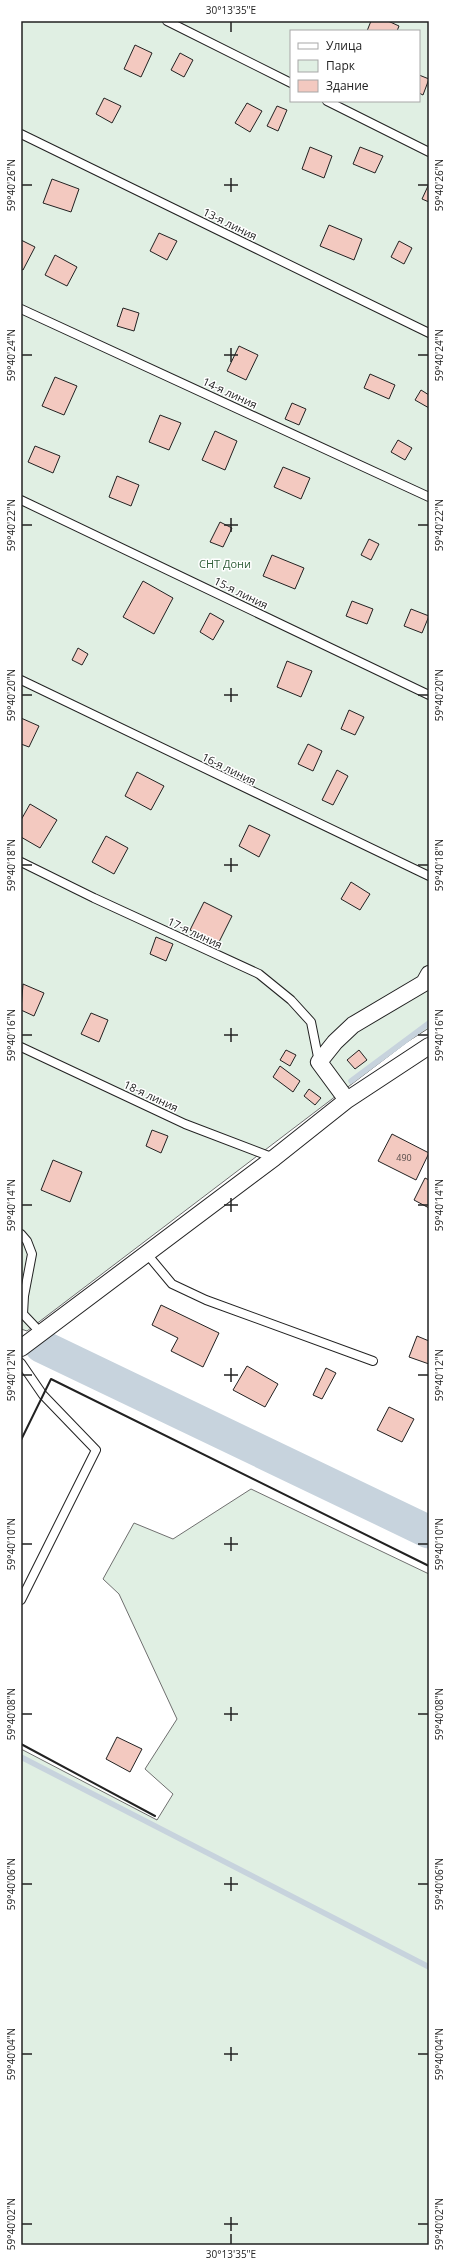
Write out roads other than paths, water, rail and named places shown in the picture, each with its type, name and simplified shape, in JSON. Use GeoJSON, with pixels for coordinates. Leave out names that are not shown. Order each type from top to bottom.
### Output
{"type":"FeatureCollection","features":[{"type":"Feature","properties":{"kind":"street"},"geometry":{"type":"LineString","coordinates":[[347,1100],[319,1062],[334,1042],[353,1025],[424,983],[429,974]]}},
{"type":"Feature","properties":{"kind":"street"},"geometry":{"type":"LineString","coordinates":[[21,1348],[274,1158],[347,1100],[429,1046]]}},
{"type":"Feature","properties":{"kind":"lane"},"geometry":{"type":"LineString","coordinates":[[167,21],[290,82]]}},
{"type":"Feature","properties":{"kind":"lane"},"geometry":{"type":"LineString","coordinates":[[329,102],[429,152]]}},
{"type":"Feature","properties":{"kind":"lane","name":"13-я линия"},"geometry":{"type":"LineString","coordinates":[[21,134],[429,334]]}},
{"type":"Feature","properties":{"kind":"lane","name":"14-я линия"},"geometry":{"type":"LineString","coordinates":[[21,309],[429,497]]}},
{"type":"Feature","properties":{"kind":"lane","name":"15-я линия"},"geometry":{"type":"LineString","coordinates":[[21,500],[429,695]]}},
{"type":"Feature","properties":{"kind":"lane","name":"16-я линия"},"geometry":{"type":"LineString","coordinates":[[21,680],[261,797],[429,876]]}},
{"type":"Feature","properties":{"kind":"lane","name":"17-я линия"},"geometry":{"type":"LineString","coordinates":[[21,862],[94,898],[259,974],[291,1000],[311,1022],[319,1062]]}},
{"type":"Feature","properties":{"kind":"lane","name":"18-я линия"},"geometry":{"type":"LineString","coordinates":[[21,1047],[185,1124],[274,1158]]}},
{"type":"Feature","properties":{"kind":"lane"},"geometry":{"type":"LineString","coordinates":[[21,1234],[27,1241],[32,1254],[24,1296],[23,1314],[41,1333]]}},
{"type":"Feature","properties":{"kind":"lane"},"geometry":{"type":"LineString","coordinates":[[147,1254],[172,1284],[206,1300],[373,1361]]}},
{"type":"Feature","properties":{"kind":"lane"},"geometry":{"type":"LineString","coordinates":[[21,1363],[43,1395],[96,1450],[21,1600]]}},
{"type":"Feature","properties":{"kind":"waterway"},"geometry":{"type":"LineString","coordinates":[[351,1081],[429,1023]]}},
{"type":"Feature","properties":{"kind":"waterway"},"geometry":{"type":"LineString","coordinates":[[41,1346],[429,1532]]}},
{"type":"Feature","properties":{"kind":"waterway"},"geometry":{"type":"LineString","coordinates":[[21,1757],[429,1967]]}},
{"type":"Feature","properties":{"kind":"park label","name":"СНТ Дони"},"geometry":{"type":"Point","coordinates":[225,564]}}]}
